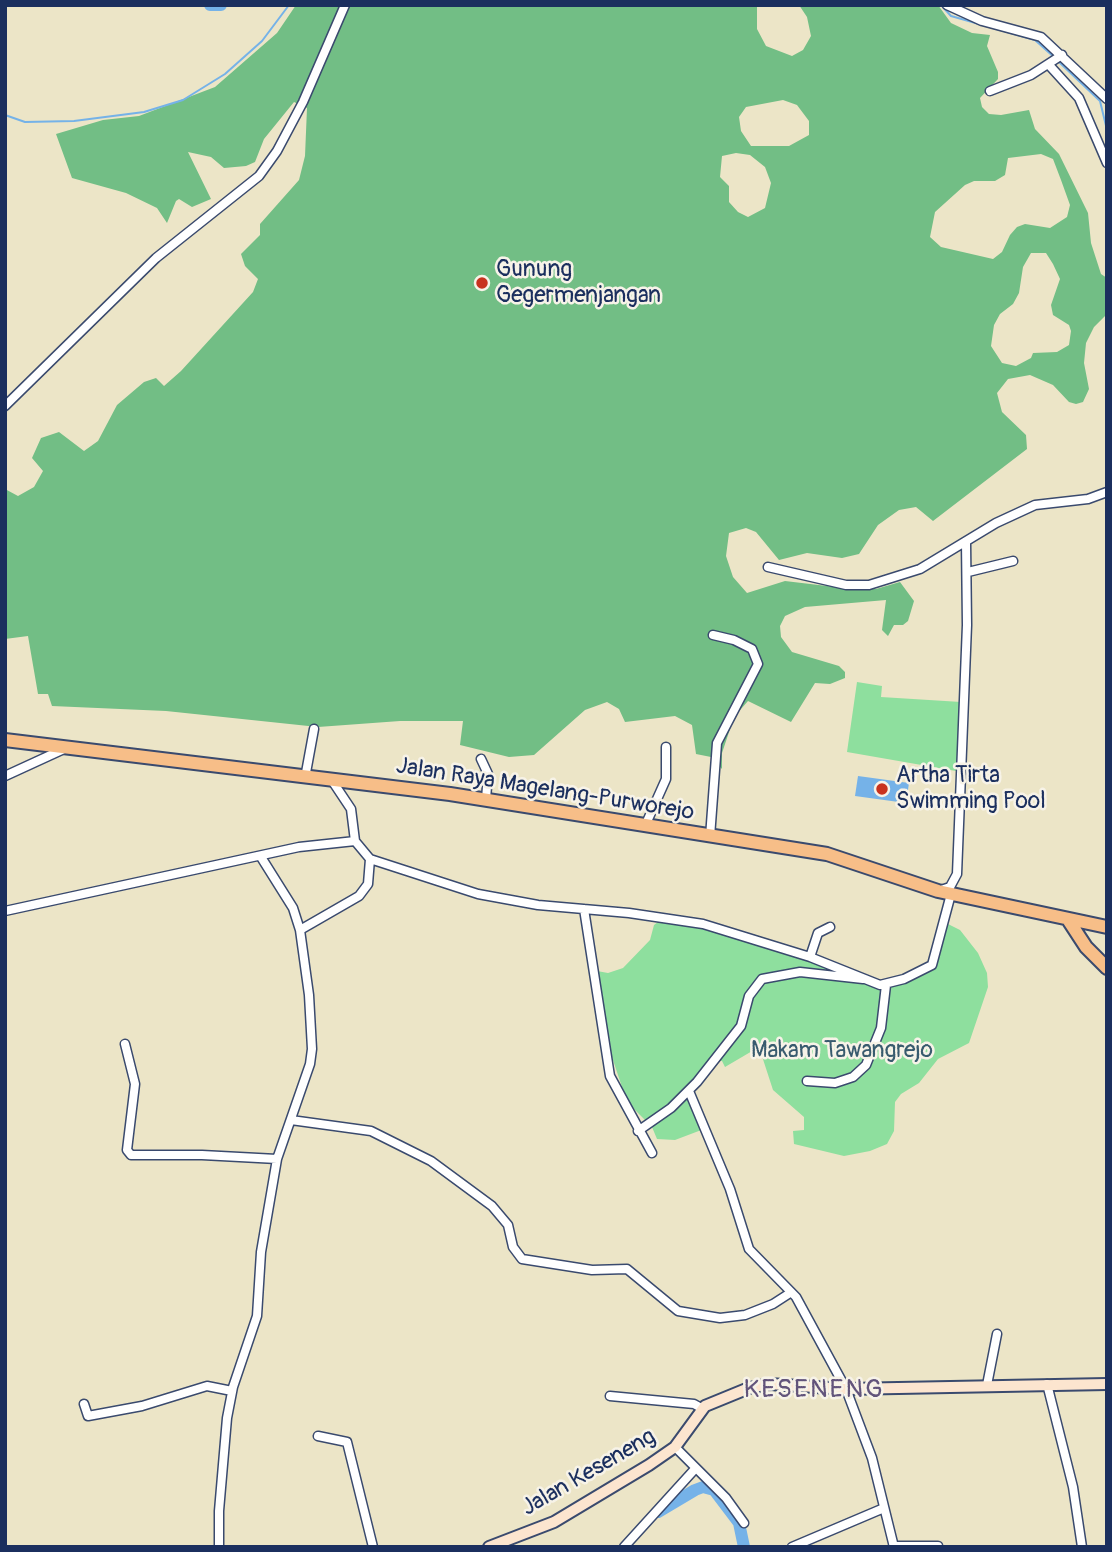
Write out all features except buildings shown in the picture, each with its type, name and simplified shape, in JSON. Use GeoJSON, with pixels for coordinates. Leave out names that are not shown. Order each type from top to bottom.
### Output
{"type":"FeatureCollection","features":[{"type":"Feature","properties":{"kind":"main road","name":"Jalan Raya Magelang-Purworejo"},"geometry":{"type":"LineString","coordinates":[[5,740],[486,799],[827,854],[938,891],[1107,927]]}},
{"type":"Feature","properties":{"kind":"main road"},"geometry":{"type":"LineString","coordinates":[[1069,921],[1086,947],[1107,968]]}},
{"type":"Feature","properties":{"kind":"street"},"geometry":{"type":"LineString","coordinates":[[5,406],[156,258],[259,176],[277,151],[303,102],[345,5]]}},
{"type":"Feature","properties":{"kind":"street"},"geometry":{"type":"LineString","coordinates":[[947,5],[982,21],[1033,33],[1107,99]]}},
{"type":"Feature","properties":{"kind":"street"},"geometry":{"type":"LineString","coordinates":[[990,91],[1051,64],[1061,56]]}},
{"type":"Feature","properties":{"kind":"street"},"geometry":{"type":"LineString","coordinates":[[1051,64],[1079,98],[1107,163]]}},
{"type":"Feature","properties":{"kind":"street"},"geometry":{"type":"LineString","coordinates":[[768,567],[846,586],[869,585],[920,569],[996,523],[1035,505],[1087,499],[1107,492]]}},
{"type":"Feature","properties":{"kind":"street"},"geometry":{"type":"LineString","coordinates":[[331,779],[351,809],[355,841],[370,859],[491,897],[691,921],[810,957],[878,985],[886,985],[932,965],[957,895],[968,572],[966,542]]}},
{"type":"Feature","properties":{"kind":"street"},"geometry":{"type":"LineString","coordinates":[[968,572],[1013,561]]}},
{"type":"Feature","properties":{"kind":"street"},"geometry":{"type":"LineString","coordinates":[[710,837],[717,743],[758,664],[752,649],[734,640],[713,635]]}},
{"type":"Feature","properties":{"kind":"street"},"geometry":{"type":"LineString","coordinates":[[305,778],[314,729]]}},
{"type":"Feature","properties":{"kind":"street"},"geometry":{"type":"LineString","coordinates":[[645,826],[666,779],[666,747]]}},
{"type":"Feature","properties":{"kind":"street"},"geometry":{"type":"LineString","coordinates":[[5,776],[66,748]]}},
{"type":"Feature","properties":{"kind":"street"},"geometry":{"type":"LineString","coordinates":[[481,759],[488,774],[486,799]]}},
{"type":"Feature","properties":{"kind":"street"},"geometry":{"type":"LineString","coordinates":[[5,911],[299,847],[355,841]]}},
{"type":"Feature","properties":{"kind":"street"},"geometry":{"type":"LineString","coordinates":[[219,1547],[219,1511],[232,1391],[257,1316],[261,1252],[277,1160],[312,1049],[309,995],[300,929],[293,908],[261,857]]}},
{"type":"Feature","properties":{"kind":"street"},"geometry":{"type":"LineString","coordinates":[[300,929],[359,896],[368,884],[370,859]]}},
{"type":"Feature","properties":{"kind":"street"},"geometry":{"type":"LineString","coordinates":[[938,891],[952,885],[957,868]]}},
{"type":"Feature","properties":{"kind":"street"},"geometry":{"type":"LineString","coordinates":[[584,909],[610,1076],[652,1153]]}},
{"type":"Feature","properties":{"kind":"street"},"geometry":{"type":"LineString","coordinates":[[810,957],[816,935],[830,928]]}},
{"type":"Feature","properties":{"kind":"street"},"geometry":{"type":"LineString","coordinates":[[638,1131],[689,1091],[741,1026],[749,996],[762,979],[800,972],[866,979]]}},
{"type":"Feature","properties":{"kind":"street"},"geometry":{"type":"LineString","coordinates":[[807,1081],[835,1083],[853,1077],[866,1065],[881,1028],[886,985]]}},
{"type":"Feature","properties":{"kind":"street"},"geometry":{"type":"LineString","coordinates":[[125,1044],[135,1084],[127,1150],[131,1156],[202,1155],[277,1160]]}},
{"type":"Feature","properties":{"kind":"street"},"geometry":{"type":"LineString","coordinates":[[689,1091],[730,1189],[749,1249],[796,1297],[845,1389],[872,1458],[893,1546],[938,1546]]}},
{"type":"Feature","properties":{"kind":"street"},"geometry":{"type":"LineString","coordinates":[[291,1120],[371,1131],[431,1160],[492,1206],[508,1225],[513,1247],[522,1259],[592,1270],[628,1269],[678,1311],[720,1318],[745,1315],[773,1304],[790,1293]]}},
{"type":"Feature","properties":{"kind":"street"},"geometry":{"type":"LineString","coordinates":[[987,1385],[997,1334]]}},
{"type":"Feature","properties":{"kind":"street","name":"Jalan Keseneng"},"geometry":{"type":"LineString","coordinates":[[489,1547],[554,1522],[675,1447],[702,1409],[716,1399],[768,1384],[845,1389],[1107,1384]]}},
{"type":"Feature","properties":{"kind":"street"},"geometry":{"type":"LineString","coordinates":[[1047,1384],[1073,1488],[1082,1547]]}},
{"type":"Feature","properties":{"kind":"street"},"geometry":{"type":"LineString","coordinates":[[84,1404],[88,1416],[142,1406],[207,1387],[232,1391]]}},
{"type":"Feature","properties":{"kind":"street"},"geometry":{"type":"LineString","coordinates":[[610,1396],[694,1404],[702,1409]]}},
{"type":"Feature","properties":{"kind":"street"},"geometry":{"type":"LineString","coordinates":[[318,1436],[347,1442],[373,1547]]}},
{"type":"Feature","properties":{"kind":"street"},"geometry":{"type":"LineString","coordinates":[[675,1447],[694,1470],[726,1498],[744,1523]]}},
{"type":"Feature","properties":{"kind":"street"},"geometry":{"type":"LineString","coordinates":[[624,1547],[694,1470]]}},
{"type":"Feature","properties":{"kind":"street"},"geometry":{"type":"LineString","coordinates":[[792,1547],[884,1508]]}},
{"type":"Feature","properties":{"kind":"green space"},"geometry":{"type":"Polygon","coordinates":[[[296,5],[757,5],[757,29],[766,46],[792,56],[803,50],[811,36],[807,17],[799,5],[938,5],[951,23],[972,33],[990,35],[987,46],[998,72],[998,79],[980,98],[982,107],[989,114],[1001,115],[1029,110],[1035,129],[1059,154],[1088,213],[1091,243],[1101,274],[1107,278],[1107,314],[1094,327],[1086,343],[1084,363],[1089,389],[1083,402],[1076,404],[1069,402],[1053,385],[1030,375],[1008,379],[997,393],[1002,412],[1026,435],[1027,449],[933,521],[916,507],[899,510],[878,525],[859,554],[842,558],[807,553],[779,560],[756,532],[746,528],[729,533],[726,556],[733,577],[747,593],[785,581],[852,589],[876,589],[900,582],[914,601],[908,621],[903,625],[894,625],[888,636],[882,630],[886,600],[805,607],[785,616],[780,626],[781,637],[792,652],[839,666],[845,672],[845,678],[830,684],[815,683],[791,722],[748,701],[734,717],[722,753],[722,769],[711,757],[696,754],[692,725],[675,716],[625,722],[619,709],[607,702],[585,710],[534,755],[509,757],[460,745],[463,721],[400,721],[318,727],[166,711],[52,706],[48,694],[38,694],[28,636],[5,639],[5,489],[18,496],[34,487],[43,471],[32,458],[41,438],[59,432],[84,451],[98,441],[117,405],[144,382],[156,378],[164,386],[253,292],[258,279],[245,266],[241,254],[260,235],[260,224],[299,180],[305,156],[307,108],[294,102],[264,139],[255,162],[246,166],[224,168],[211,157],[188,152],[211,199],[192,207],[179,199],[167,223],[157,208],[126,193],[72,178],[56,134],[103,120],[139,116],[215,87],[277,33],[296,5]],[[783,100],[746,107],[739,117],[741,131],[751,146],[789,146],[809,135],[809,121],[797,105],[783,100]],[[736,153],[722,156],[720,177],[729,186],[729,202],[738,212],[748,217],[765,208],[771,183],[765,167],[750,155],[736,153]],[[1041,154],[1008,158],[1005,175],[995,181],[974,181],[965,185],[935,212],[930,237],[941,247],[993,259],[1002,252],[1017,227],[1025,224],[1050,228],[1067,217],[1070,205],[1053,159],[1041,154]],[[1031,253],[1023,267],[1019,293],[994,325],[991,346],[1002,363],[1016,366],[1031,358],[1033,353],[1057,352],[1069,345],[1071,331],[1069,325],[1053,315],[1051,305],[1060,279],[1046,253],[1031,253]]]}},
{"type":"Feature","properties":{"kind":"green space"},"geometry":{"type":"Polygon","coordinates":[[[857,682],[882,686],[881,697],[961,702],[956,771],[847,752],[857,682]]]}},
{"type":"Feature","properties":{"kind":"green space","name":"Makam Tawangrejo"},"geometry":{"type":"Polygon","coordinates":[[[662,919],[692,924],[889,984],[935,964],[948,924],[960,930],[978,953],[987,973],[988,987],[969,1043],[938,1059],[919,1083],[901,1094],[895,1102],[894,1131],[887,1144],[870,1151],[844,1156],[794,1144],[793,1131],[804,1130],[804,1117],[773,1090],[759,1047],[725,1067],[722,1061],[715,1061],[696,1086],[692,1095],[704,1129],[675,1140],[657,1139],[652,1127],[627,1102],[598,1015],[597,971],[608,973],[623,968],[650,940],[654,925],[662,919]]]}},
{"type":"Feature","properties":{"kind":"water","name":"Artha Tirta Swimming Pool"},"geometry":{"type":"Polygon","coordinates":[[[858,776],[909,783],[906,803],[855,796],[858,776]]]}},
{"type":"Feature","properties":{"kind":"waterway"},"geometry":{"type":"LineString","coordinates":[[210,5],[221,5]]}},
{"type":"Feature","properties":{"kind":"waterway"},"geometry":{"type":"LineString","coordinates":[[5,115],[25,122],[74,121],[144,112],[183,100],[225,74],[262,41],[289,5]]}},
{"type":"Feature","properties":{"kind":"waterway"},"geometry":{"type":"LineString","coordinates":[[941,5],[951,16],[1035,40],[1055,58]]}},
{"type":"Feature","properties":{"kind":"waterway"},"geometry":{"type":"LineString","coordinates":[[1059,62],[1100,101],[1107,130]]}},
{"type":"Feature","properties":{"kind":"waterway"},"geometry":{"type":"LineString","coordinates":[[658,1512],[695,1490],[703,1487],[714,1490],[739,1523],[744,1547]]}},
{"type":"Feature","properties":{"kind":"place","name":"Gunung Gegermenjangan"},"geometry":{"type":"Point","coordinates":[482,283]}},
{"type":"Feature","properties":{"kind":"place","name":"Artha Tirta Swimming Pool"},"geometry":{"type":"Point","coordinates":[882,789]}},
{"type":"Feature","properties":{"kind":"district","name":"KESENENG"},"geometry":{"type":"Point","coordinates":[814,1390]}}]}
